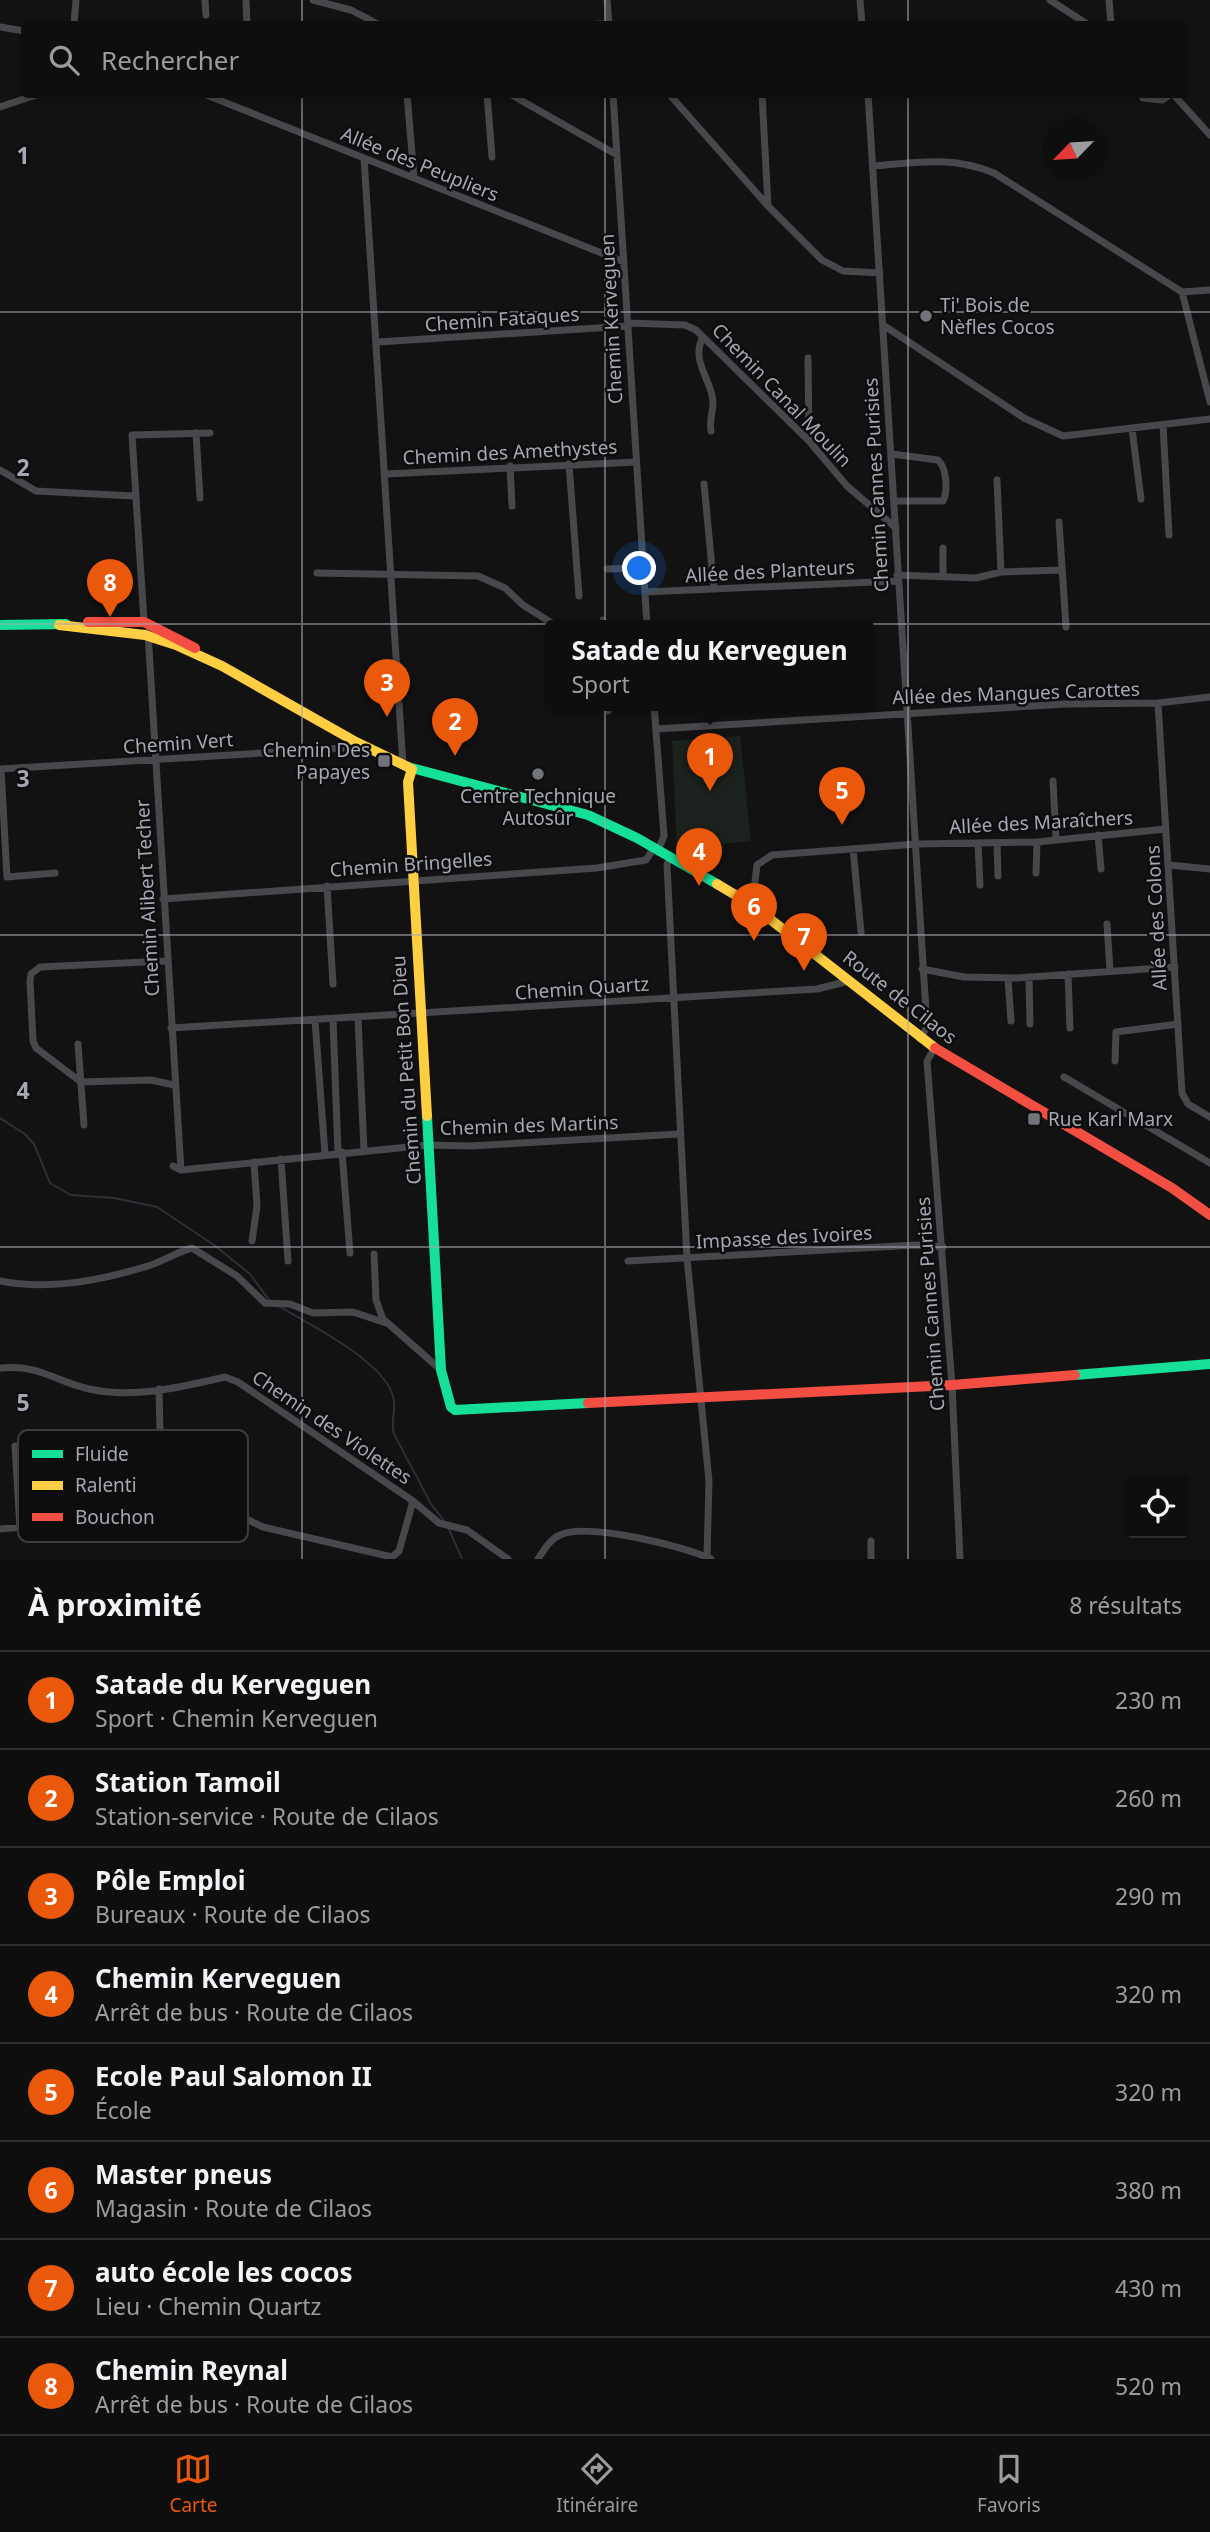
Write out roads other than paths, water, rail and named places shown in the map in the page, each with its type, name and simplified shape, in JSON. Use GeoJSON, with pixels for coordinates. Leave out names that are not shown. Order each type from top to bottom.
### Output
{"type":"FeatureCollection","features":[{"type":"Feature","properties":{"kind":"main road","name":"Route de Cilaos"},"geometry":{"type":"LineString","coordinates":[[0,625],[147,623],[179,638],[222,666],[356,742],[408,767],[589,815],[656,849],[752,905],[920,1040],[1172,1188],[1210,1215]]}},
{"type":"Feature","properties":{"kind":"main road","name":"Route de Cilaos"},"geometry":{"type":"LineString","coordinates":[[96,624],[148,635],[222,666]]}},
{"type":"Feature","properties":{"kind":"main road","name":"Chemin du Petit Bon Dieu"},"geometry":{"type":"LineString","coordinates":[[408,767],[419,1015],[441,1370],[448,1403],[455,1410],[703,1400]]}},
{"type":"Feature","properties":{"kind":"main road"},"geometry":{"type":"LineString","coordinates":[[703,1400],[952,1385],[1210,1364]]}},
{"type":"Feature","properties":{"kind":"street"},"geometry":{"type":"LineString","coordinates":[[74,21],[76,0]]}},
{"type":"Feature","properties":{"kind":"street"},"geometry":{"type":"LineString","coordinates":[[205,0],[206,15]]}},
{"type":"Feature","properties":{"kind":"street"},"geometry":{"type":"LineString","coordinates":[[246,0],[247,21]]}},
{"type":"Feature","properties":{"kind":"street"},"geometry":{"type":"LineString","coordinates":[[313,0],[351,10],[372,21]]}},
{"type":"Feature","properties":{"kind":"street"},"geometry":{"type":"LineString","coordinates":[[607,0],[609,21]]}},
{"type":"Feature","properties":{"kind":"street"},"geometry":{"type":"LineString","coordinates":[[860,0],[862,21]]}},
{"type":"Feature","properties":{"kind":"street"},"geometry":{"type":"LineString","coordinates":[[1050,0],[1082,21]]}},
{"type":"Feature","properties":{"kind":"street"},"geometry":{"type":"LineString","coordinates":[[1109,0],[1111,21]]}},
{"type":"Feature","properties":{"kind":"street"},"geometry":{"type":"LineString","coordinates":[[0,27],[21,30]]}},
{"type":"Feature","properties":{"kind":"street"},"geometry":{"type":"LineString","coordinates":[[0,107],[27,98]]}},
{"type":"Feature","properties":{"kind":"street","name":"Allée des Peupliers"},"geometry":{"type":"LineString","coordinates":[[214,98],[624,262]]}},
{"type":"Feature","properties":{"kind":"street"},"geometry":{"type":"LineString","coordinates":[[407,98],[414,178]]}},
{"type":"Feature","properties":{"kind":"street"},"geometry":{"type":"LineString","coordinates":[[487,98],[492,157]]}},
{"type":"Feature","properties":{"kind":"street"},"geometry":{"type":"LineString","coordinates":[[517,98],[617,155]]}},
{"type":"Feature","properties":{"kind":"street","name":"Chemin Kerveguen"},"geometry":{"type":"LineString","coordinates":[[613,98],[648,620]]}},
{"type":"Feature","properties":{"kind":"street"},"geometry":{"type":"LineString","coordinates":[[673,98],[768,206],[832,267],[880,273]]}},
{"type":"Feature","properties":{"kind":"street"},"geometry":{"type":"LineString","coordinates":[[762,98],[768,206]]}},
{"type":"Feature","properties":{"kind":"street","name":"Chemin Cannes Purisies"},"geometry":{"type":"LineString","coordinates":[[868,98],[895,501],[904,713],[917,844],[927,1027],[920,1040]]}},
{"type":"Feature","properties":{"kind":"street"},"geometry":{"type":"LineString","coordinates":[[1143,98],[1165,98]]}},
{"type":"Feature","properties":{"kind":"street"},"geometry":{"type":"LineString","coordinates":[[1176,98],[1210,135]]}},
{"type":"Feature","properties":{"kind":"street"},"geometry":{"type":"LineString","coordinates":[[364,158],[408,767]]}},
{"type":"Feature","properties":{"kind":"street"},"geometry":{"type":"LineString","coordinates":[[874,166],[943,160],[978,166],[994,173],[1182,292],[1210,290]]}},
{"type":"Feature","properties":{"kind":"street"},"geometry":{"type":"LineString","coordinates":[[1182,292],[1210,402]]}},
{"type":"Feature","properties":{"kind":"street","name":"Chemin Fataques"},"geometry":{"type":"LineString","coordinates":[[378,342],[628,324]]}},
{"type":"Feature","properties":{"kind":"street","name":"Chemin Canal Moulin"},"geometry":{"type":"LineString","coordinates":[[628,324],[685,324],[703,337],[809,441],[847,486],[896,528]]}},
{"type":"Feature","properties":{"kind":"street"},"geometry":{"type":"LineString","coordinates":[[883,325],[1024,418],[1052,432],[1074,436],[1210,419]]}},
{"type":"Feature","properties":{"kind":"street"},"geometry":{"type":"LineString","coordinates":[[703,337],[699,349],[701,371],[713,401],[711,431]]}},
{"type":"Feature","properties":{"kind":"street"},"geometry":{"type":"LineString","coordinates":[[808,358],[809,441]]}},
{"type":"Feature","properties":{"kind":"street"},"geometry":{"type":"LineString","coordinates":[[1163,425],[1169,535]]}},
{"type":"Feature","properties":{"kind":"street"},"geometry":{"type":"LineString","coordinates":[[1132,429],[1141,499]]}},
{"type":"Feature","properties":{"kind":"street"},"geometry":{"type":"LineString","coordinates":[[200,498],[196,433],[211,433]]}},
{"type":"Feature","properties":{"kind":"street","name":"Chemin Alibert Techer"},"geometry":{"type":"LineString","coordinates":[[177,1168],[148,635],[134,496],[132,435],[196,433]]}},
{"type":"Feature","properties":{"kind":"street"},"geometry":{"type":"LineString","coordinates":[[892,454],[938,460],[944,469],[946,497],[943,501],[895,501]]}},
{"type":"Feature","properties":{"kind":"street","name":"Chemin des Amethystes"},"geometry":{"type":"LineString","coordinates":[[386,474],[636,461]]}},
{"type":"Feature","properties":{"kind":"street"},"geometry":{"type":"LineString","coordinates":[[569,464],[579,596]]}},
{"type":"Feature","properties":{"kind":"street"},"geometry":{"type":"LineString","coordinates":[[510,466],[512,506]]}},
{"type":"Feature","properties":{"kind":"street"},"geometry":{"type":"LineString","coordinates":[[0,470],[36,491],[134,496]]}},
{"type":"Feature","properties":{"kind":"street"},"geometry":{"type":"LineString","coordinates":[[998,480],[1001,572]]}},
{"type":"Feature","properties":{"kind":"street"},"geometry":{"type":"LineString","coordinates":[[704,484],[714,589]]}},
{"type":"Feature","properties":{"kind":"street"},"geometry":{"type":"LineString","coordinates":[[1059,522],[1060,570],[1066,626]]}},
{"type":"Feature","properties":{"kind":"street"},"geometry":{"type":"LineString","coordinates":[[943,548],[943,576]]}},
{"type":"Feature","properties":{"kind":"street"},"geometry":{"type":"LineString","coordinates":[[607,569],[644,568]]}},
{"type":"Feature","properties":{"kind":"street","name":"Allée des Planteurs"},"geometry":{"type":"LineString","coordinates":[[645,592],[943,576],[976,578],[1001,572],[1060,570]]}},
{"type":"Feature","properties":{"kind":"street"},"geometry":{"type":"LineString","coordinates":[[317,573],[478,576],[505,588],[523,605],[547,620]]}},
{"type":"Feature","properties":{"kind":"street","name":"Allée des Mangues Carottes"},"geometry":{"type":"LineString","coordinates":[[656,729],[1066,704],[1158,703],[1210,697]]}},
{"type":"Feature","properties":{"kind":"street","name":"Allée des Colons"},"geometry":{"type":"LineString","coordinates":[[1158,703],[1183,1097],[1188,1104],[1210,1117]]}},
{"type":"Feature","properties":{"kind":"street"},"geometry":{"type":"LineString","coordinates":[[654,711],[664,836],[656,849]]}},
{"type":"Feature","properties":{"kind":"street","name":"Chemin Vert"},"geometry":{"type":"LineString","coordinates":[[1,769],[345,748],[354,746],[356,742]]}},
{"type":"Feature","properties":{"kind":"street"},"geometry":{"type":"LineString","coordinates":[[1,769],[7,877],[55,873]]}},
{"type":"Feature","properties":{"kind":"street"},"geometry":{"type":"LineString","coordinates":[[1053,781],[1056,839]]}},
{"type":"Feature","properties":{"kind":"street","name":"Allée des Maraîchers"},"geometry":{"type":"LineString","coordinates":[[752,905],[757,865],[764,858],[917,844],[1037,842],[1166,829]]}},
{"type":"Feature","properties":{"kind":"street"},"geometry":{"type":"LineString","coordinates":[[1098,835],[1101,869]]}},
{"type":"Feature","properties":{"kind":"street"},"geometry":{"type":"LineString","coordinates":[[1035,873],[1037,842]]}},
{"type":"Feature","properties":{"kind":"street"},"geometry":{"type":"LineString","coordinates":[[978,843],[980,885]]}},
{"type":"Feature","properties":{"kind":"street"},"geometry":{"type":"LineString","coordinates":[[997,844],[998,876]]}},
{"type":"Feature","properties":{"kind":"street","name":"Chemin Bringelles"},"geometry":{"type":"LineString","coordinates":[[163,899],[413,879],[597,868],[646,860],[656,849]]}},
{"type":"Feature","properties":{"kind":"street"},"geometry":{"type":"LineString","coordinates":[[853,849],[861,932]]}},
{"type":"Feature","properties":{"kind":"street"},"geometry":{"type":"LineString","coordinates":[[538,1559],[555,1538],[572,1532],[634,1536],[680,1545],[709,1558],[709,1481],[687,1258],[679,1133],[667,865],[670,857]]}},
{"type":"Feature","properties":{"kind":"street"},"geometry":{"type":"LineString","coordinates":[[1169,865],[1210,869]]}},
{"type":"Feature","properties":{"kind":"street"},"geometry":{"type":"LineString","coordinates":[[327,886],[333,984]]}},
{"type":"Feature","properties":{"kind":"street"},"geometry":{"type":"LineString","coordinates":[[1107,924],[1110,971]]}},
{"type":"Feature","properties":{"kind":"street"},"geometry":{"type":"LineString","coordinates":[[166,961],[40,967],[31,974],[33,1041],[46,1056],[81,1082],[143,1079],[174,1085]]}},
{"type":"Feature","properties":{"kind":"street"},"geometry":{"type":"LineString","coordinates":[[922,970],[964,977],[1008,978],[1175,967]]}},
{"type":"Feature","properties":{"kind":"street"},"geometry":{"type":"LineString","coordinates":[[1068,974],[1070,1028]]}},
{"type":"Feature","properties":{"kind":"street"},"geometry":{"type":"LineString","coordinates":[[1029,977],[1030,1024]]}},
{"type":"Feature","properties":{"kind":"street"},"geometry":{"type":"LineString","coordinates":[[1008,978],[1011,1021]]}},
{"type":"Feature","properties":{"kind":"street","name":"Chemin Quartz"},"geometry":{"type":"LineString","coordinates":[[170,1028],[817,989],[849,981]]}},
{"type":"Feature","properties":{"kind":"street"},"geometry":{"type":"LineString","coordinates":[[358,1018],[365,1150]]}},
{"type":"Feature","properties":{"kind":"street"},"geometry":{"type":"LineString","coordinates":[[333,1020],[340,1153],[350,1253]]}},
{"type":"Feature","properties":{"kind":"street"},"geometry":{"type":"LineString","coordinates":[[315,1021],[325,1154]]}},
{"type":"Feature","properties":{"kind":"street"},"geometry":{"type":"LineString","coordinates":[[1115,1061],[1114,1035],[1119,1030],[1178,1024]]}},
{"type":"Feature","properties":{"kind":"street"},"geometry":{"type":"LineString","coordinates":[[78,1044],[84,1125]]}},
{"type":"Feature","properties":{"kind":"street","name":"Chemin Cannes Purisies"},"geometry":{"type":"LineString","coordinates":[[934,1049],[927,1061],[943,1247],[960,1559]]}},
{"type":"Feature","properties":{"kind":"street"},"geometry":{"type":"LineString","coordinates":[[1065,1077],[1210,1163]]}},
{"type":"Feature","properties":{"kind":"street","name":"Chemin des Martins"},"geometry":{"type":"LineString","coordinates":[[177,1168],[428,1145],[471,1146],[679,1133]]}},
{"type":"Feature","properties":{"kind":"street"},"geometry":{"type":"LineString","coordinates":[[281,1159],[288,1261]]}},
{"type":"Feature","properties":{"kind":"street"},"geometry":{"type":"LineString","coordinates":[[252,1241],[257,1206],[254,1162]]}},
{"type":"Feature","properties":{"kind":"street","name":"Impasse des Ivoires"},"geometry":{"type":"LineString","coordinates":[[628,1261],[916,1245],[943,1247]]}},
{"type":"Feature","properties":{"kind":"street"},"geometry":{"type":"LineString","coordinates":[[0,1281],[35,1286],[90,1280],[152,1265],[192,1248],[237,1276],[265,1303],[278,1303],[313,1313],[353,1312],[386,1323],[441,1370]]}},
{"type":"Feature","properties":{"kind":"street"},"geometry":{"type":"LineString","coordinates":[[374,1254],[376,1300],[386,1323]]}},
{"type":"Feature","properties":{"kind":"street","name":"Chemin des Violettes"},"geometry":{"type":"LineString","coordinates":[[0,1368],[23,1366],[86,1388],[116,1394],[225,1377],[238,1382],[413,1501],[439,1522],[467,1530],[508,1559]]}},
{"type":"Feature","properties":{"kind":"street"},"geometry":{"type":"LineString","coordinates":[[159,1389],[160,1430]]}},
{"type":"Feature","properties":{"kind":"street"},"geometry":{"type":"LineString","coordinates":[[15,1446],[18,1482]]}},
{"type":"Feature","properties":{"kind":"street"},"geometry":{"type":"LineString","coordinates":[[248,1520],[263,1527],[392,1557],[399,1551],[413,1501]]}},
{"type":"Feature","properties":{"kind":"street"},"geometry":{"type":"LineString","coordinates":[[0,1529],[18,1528]]}},
{"type":"Feature","properties":{"kind":"street"},"geometry":{"type":"LineString","coordinates":[[871,1541],[872,1559]]}},
{"type":"Feature","properties":{"kind":"waterway"},"geometry":{"type":"LineString","coordinates":[[0,1118],[25,1134],[34,1144],[50,1183],[71,1195],[114,1198],[157,1207],[214,1245],[250,1274],[269,1300]]}},
{"type":"Feature","properties":{"kind":"waterway"},"geometry":{"type":"LineString","coordinates":[[280,1307],[361,1357],[387,1383],[394,1401],[394,1434],[431,1504],[445,1522]]}},
{"type":"Feature","properties":{"kind":"waterway"},"geometry":{"type":"LineString","coordinates":[[448,1527],[462,1559]]}},
{"type":"Feature","properties":{"kind":"place","name":"Ti' Bois de Nèfles Cocos"},"geometry":{"type":"Point","coordinates":[926,316]}},
{"type":"Feature","properties":{"kind":"place","name":"Chemin Reynal"},"geometry":{"type":"Point","coordinates":[110,617]}},
{"type":"Feature","properties":{"kind":"place","name":"Pôle Emploi"},"geometry":{"type":"Point","coordinates":[387,717]}},
{"type":"Feature","properties":{"kind":"place","name":"Station Tamoil"},"geometry":{"type":"Point","coordinates":[455,756]}},
{"type":"Feature","properties":{"kind":"place","name":"Chemin Des Papayes"},"geometry":{"type":"Point","coordinates":[384,761]}},
{"type":"Feature","properties":{"kind":"place","name":"Centre Technique Autosûr"},"geometry":{"type":"Point","coordinates":[538,774]}},
{"type":"Feature","properties":{"kind":"place","name":"Satade du Kerveguen"},"geometry":{"type":"Point","coordinates":[710,791]}},
{"type":"Feature","properties":{"kind":"place","name":"Ecole Paul Salomon II"},"geometry":{"type":"Point","coordinates":[842,825]}},
{"type":"Feature","properties":{"kind":"place","name":"Chemin Kerveguen"},"geometry":{"type":"Point","coordinates":[699,886]}},
{"type":"Feature","properties":{"kind":"place","name":"Master pneus"},"geometry":{"type":"Point","coordinates":[754,941]}},
{"type":"Feature","properties":{"kind":"place","name":"auto école les cocos"},"geometry":{"type":"Point","coordinates":[804,971]}},
{"type":"Feature","properties":{"kind":"place","name":"Rue Karl Marx"},"geometry":{"type":"Point","coordinates":[1034,1119]}}]}
